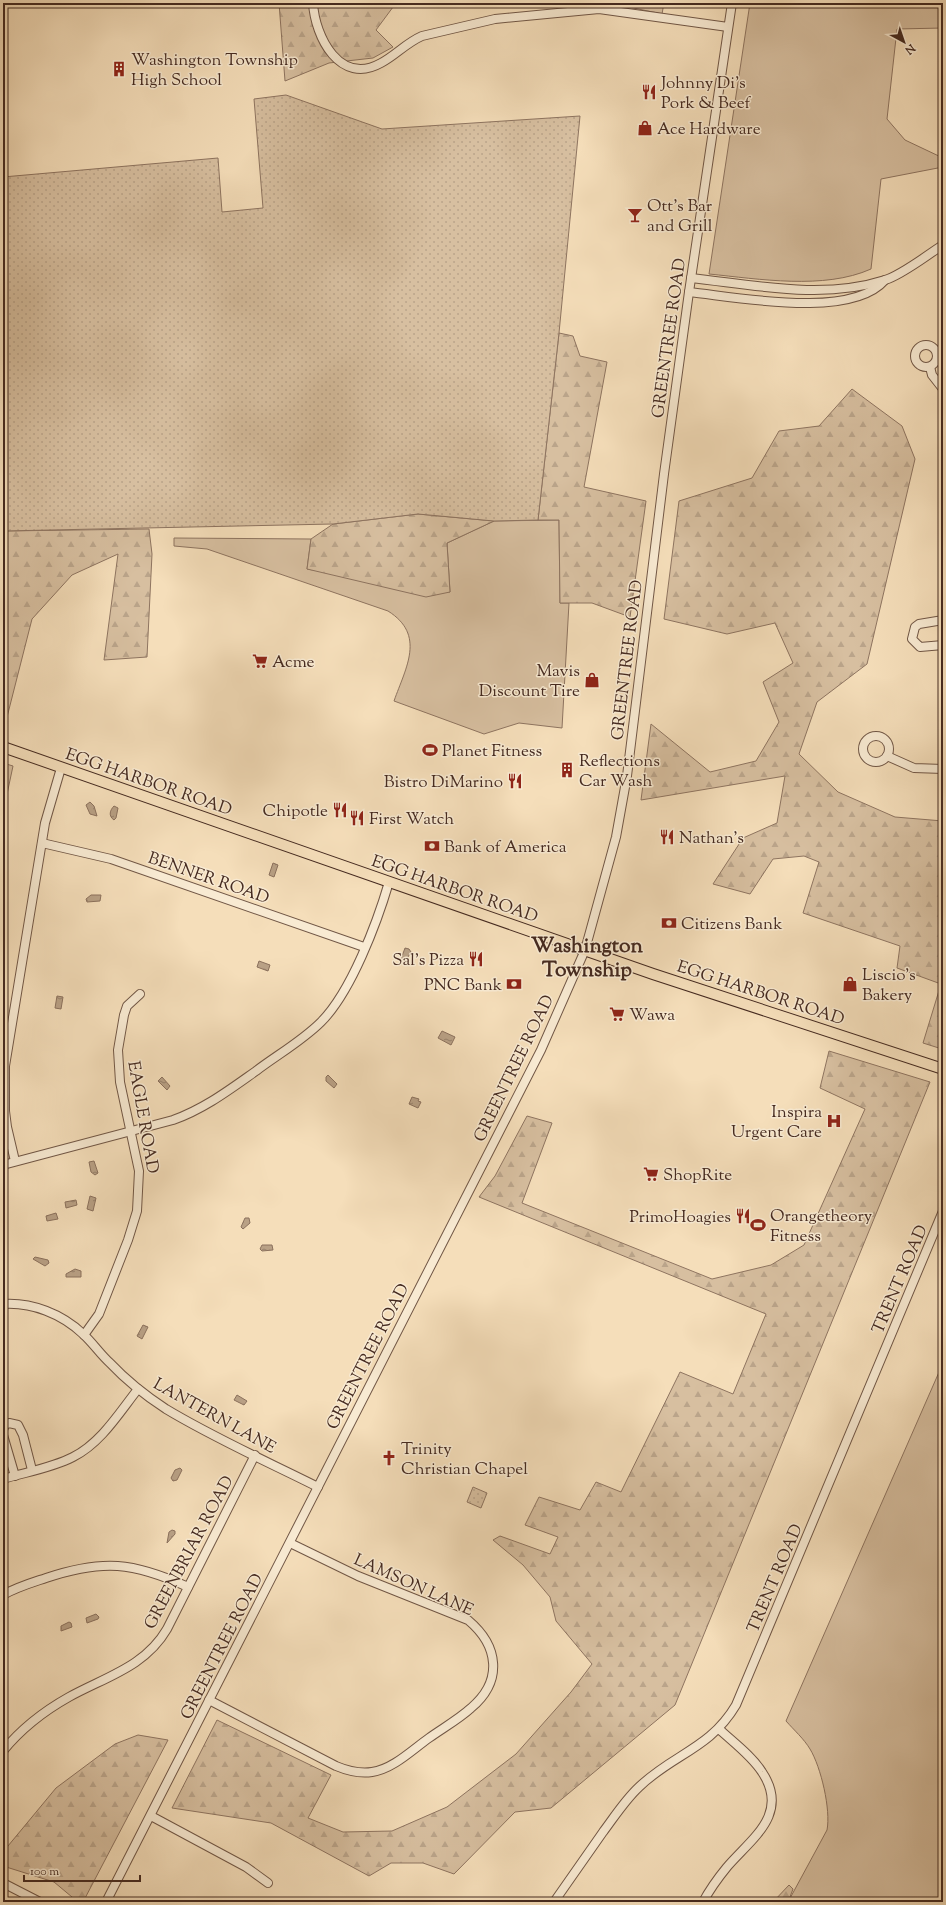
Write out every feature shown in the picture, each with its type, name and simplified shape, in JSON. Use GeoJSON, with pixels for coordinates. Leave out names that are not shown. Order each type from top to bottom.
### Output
{"type":"FeatureCollection","features":[{"type":"Feature","properties":{"kind":"main road","name":"EGG HARBOR ROAD"},"geometry":{"type":"LineString","coordinates":[[3,747],[585,950],[943,1069]]}},
{"type":"Feature","properties":{"kind":"street"},"geometry":{"type":"LineString","coordinates":[[313,3],[317,29],[330,51],[337,60],[354,68],[367,68],[382,63],[411,41],[422,36],[495,19],[582,10],[623,11],[728,27]]}},
{"type":"Feature","properties":{"kind":"street","name":"GREENTREE ROAD"},"geometry":{"type":"LineString","coordinates":[[106,1902],[541,1050],[585,950],[613,851],[627,776],[664,474],[691,278],[732,3]]}},
{"type":"Feature","properties":{"kind":"street"},"geometry":{"type":"LineString","coordinates":[[691,278],[823,291],[848,288],[885,280],[943,245]]}},
{"type":"Feature","properties":{"kind":"street"},"geometry":{"type":"LineString","coordinates":[[689,292],[797,303],[822,303],[847,300],[865,294],[880,287],[885,280]]}},
{"type":"Feature","properties":{"kind":"street"},"geometry":{"type":"LineString","coordinates":[[930,367],[932,375],[943,389]]}},
{"type":"Feature","properties":{"kind":"street"},"geometry":{"type":"LineString","coordinates":[[943,620],[920,624],[915,627],[912,638],[914,644],[920,647],[943,645]]}},
{"type":"Feature","properties":{"kind":"street"},"geometry":{"type":"LineString","coordinates":[[887,756],[914,768],[943,769]]}},
{"type":"Feature","properties":{"kind":"street"},"geometry":{"type":"LineString","coordinates":[[15,1161],[5,1111],[5,1066],[47,816],[61,768]]}},
{"type":"Feature","properties":{"kind":"street","name":"BENNER ROAD"},"geometry":{"type":"LineString","coordinates":[[42,843],[111,859],[364,947]]}},
{"type":"Feature","properties":{"kind":"street"},"geometry":{"type":"LineString","coordinates":[[3,1165],[180,1117],[213,1101],[313,1030],[327,1016],[341,998],[364,947],[389,882]]}},
{"type":"Feature","properties":{"kind":"street","name":"EAGLE ROAD"},"geometry":{"type":"LineString","coordinates":[[84,1335],[99,1314],[128,1240],[137,1211],[140,1171],[120,1082],[118,1050],[127,1006],[140,994]]}},
{"type":"Feature","properties":{"kind":"street","name":"TRENT ROAD"},"geometry":{"type":"LineString","coordinates":[[554,1902],[633,1793],[659,1771],[704,1742],[719,1729],[731,1714],[742,1692],[943,1211]]}},
{"type":"Feature","properties":{"kind":"street","name":"LANTERN LANE"},"geometry":{"type":"LineString","coordinates":[[3,1304],[29,1306],[54,1314],[76,1327],[110,1364],[138,1389],[180,1416],[255,1456],[318,1486]]}},
{"type":"Feature","properties":{"kind":"street"},"geometry":{"type":"LineString","coordinates":[[3,1479],[73,1457],[103,1433],[138,1389]]}},
{"type":"Feature","properties":{"kind":"street"},"geometry":{"type":"LineString","coordinates":[[3,1430],[5,1425],[9,1423],[18,1425],[23,1435],[32,1470]]}},
{"type":"Feature","properties":{"kind":"street"},"geometry":{"type":"LineString","coordinates":[[3,1435],[15,1476]]}},
{"type":"Feature","properties":{"kind":"street","name":"GREENBRIAR ROAD"},"geometry":{"type":"LineString","coordinates":[[3,1751],[22,1732],[48,1710],[78,1692],[119,1673],[149,1652],[162,1638],[255,1456]]}},
{"type":"Feature","properties":{"kind":"street","name":"LAMSON LANE"},"geometry":{"type":"LineString","coordinates":[[209,1700],[336,1766],[349,1771],[361,1773],[372,1772],[392,1764],[471,1709],[486,1693],[493,1672],[491,1650],[478,1629],[468,1620],[358,1576],[290,1543]]}},
{"type":"Feature","properties":{"kind":"street"},"geometry":{"type":"LineString","coordinates":[[3,1595],[23,1586],[69,1570],[98,1565],[122,1565],[149,1571],[188,1587]]}},
{"type":"Feature","properties":{"kind":"street"},"geometry":{"type":"LineString","coordinates":[[703,1902],[727,1867],[761,1831],[767,1822],[772,1803],[770,1788],[762,1771],[719,1729]]}},
{"type":"Feature","properties":{"kind":"street"},"geometry":{"type":"LineString","coordinates":[[151,1816],[246,1867],[268,1883]]}},
{"type":"Feature","properties":{"kind":"street"},"geometry":{"type":"LineString","coordinates":[[3,1883],[40,1902]]}},
{"type":"Feature","properties":{"kind":"green space"},"geometry":{"type":"Polygon","coordinates":[[[279,3],[396,3],[376,30],[393,47],[373,58],[329,63],[285,81],[279,3]]]}},
{"type":"Feature","properties":{"kind":"green space"},"geometry":{"type":"Polygon","coordinates":[[[557,3],[610,3],[557,9],[557,3]]]}},
{"type":"Feature","properties":{"kind":"green space"},"geometry":{"type":"Polygon","coordinates":[[[610,3],[664,3],[662,14],[610,3]]]}},
{"type":"Feature","properties":{"kind":"green space"},"geometry":{"type":"Polygon","coordinates":[[[750,3],[943,3],[943,28],[897,29],[887,119],[905,140],[943,158],[943,167],[881,179],[871,269],[853,275],[812,281],[770,280],[709,274],[750,3]]]}},
{"type":"Feature","properties":{"kind":"green space"},"geometry":{"type":"Polygon","coordinates":[[[286,95],[382,129],[580,116],[559,333],[538,520],[494,521],[418,514],[333,524],[3,531],[3,177],[218,158],[222,212],[263,208],[254,99],[286,95]]]}},
{"type":"Feature","properties":{"kind":"green space"},"geometry":{"type":"Polygon","coordinates":[[[559,333],[573,336],[580,356],[607,362],[584,487],[646,501],[630,617],[592,603],[560,603],[559,520],[538,520],[559,333]]]}},
{"type":"Feature","properties":{"kind":"green space"},"geometry":{"type":"Polygon","coordinates":[[[852,389],[902,426],[915,459],[867,664],[817,702],[799,754],[838,792],[895,817],[943,821],[942,1049],[923,1043],[941,984],[897,968],[900,946],[803,913],[819,862],[804,856],[773,859],[750,894],[713,884],[743,838],[777,823],[785,776],[641,800],[651,724],[710,772],[756,761],[779,722],[763,682],[793,663],[775,623],[727,634],[664,619],[679,501],[752,478],[779,431],[819,426],[852,389]]]}},
{"type":"Feature","properties":{"kind":"green space"},"geometry":{"type":"Polygon","coordinates":[[[418,514],[494,521],[447,543],[450,592],[426,597],[307,569],[311,539],[333,524],[418,514]]]}},
{"type":"Feature","properties":{"kind":"green space"},"geometry":{"type":"Polygon","coordinates":[[[559,520],[560,603],[569,603],[562,728],[519,723],[484,734],[394,701],[407,664],[410,652],[410,641],[407,630],[400,620],[388,611],[207,549],[174,546],[174,538],[311,539],[307,569],[450,592],[447,543],[494,521],[559,520]]]}},
{"type":"Feature","properties":{"kind":"green space"},"geometry":{"type":"Polygon","coordinates":[[[149,529],[152,554],[147,657],[104,660],[118,554],[72,575],[32,619],[5,725],[6,731],[3,730],[3,531],[149,529]]]}},
{"type":"Feature","properties":{"kind":"green space"},"geometry":{"type":"Polygon","coordinates":[[[3,763],[13,766],[3,813],[3,763]]]}},
{"type":"Feature","properties":{"kind":"green space"},"geometry":{"type":"Polygon","coordinates":[[[829,1051],[930,1082],[675,1705],[551,1808],[515,1812],[454,1874],[423,1863],[391,1863],[369,1876],[271,1823],[172,1808],[217,1720],[331,1775],[308,1818],[343,1832],[392,1831],[447,1807],[516,1754],[571,1692],[592,1664],[556,1621],[550,1597],[523,1565],[493,1540],[500,1536],[550,1554],[558,1537],[525,1525],[539,1497],[580,1510],[596,1482],[621,1492],[680,1372],[733,1394],[766,1314],[479,1197],[495,1176],[527,1116],[552,1123],[522,1203],[712,1279],[771,1265],[804,1245],[865,1109],[820,1088],[829,1051]]]}},
{"type":"Feature","properties":{"kind":"green space"},"geometry":{"type":"Polygon","coordinates":[[[943,1363],[943,1902],[788,1902],[827,1830],[828,1811],[821,1777],[814,1757],[805,1742],[786,1721],[943,1363]]]}},
{"type":"Feature","properties":{"kind":"green space"},"geometry":{"type":"Polygon","coordinates":[[[473,1487],[487,1493],[481,1508],[467,1502],[473,1487]]]}},
{"type":"Feature","properties":{"kind":"green space"},"geometry":{"type":"Polygon","coordinates":[[[138,1735],[168,1740],[83,1902],[78,1902],[54,1882],[3,1866],[3,1852],[56,1788],[115,1744],[138,1735]]]}},
{"type":"Feature","properties":{"kind":"green space"},"geometry":{"type":"Polygon","coordinates":[[[789,1885],[793,1889],[788,1902],[773,1902],[789,1885]]]}},
{"type":"Feature","properties":{"kind":"water"},"geometry":{"type":"Polygon","coordinates":[[[90,802],[94,806],[97,816],[90,814],[86,805],[90,802]]]}},
{"type":"Feature","properties":{"kind":"water"},"geometry":{"type":"Polygon","coordinates":[[[114,806],[118,808],[116,818],[114,820],[110,813],[114,806]]]}},
{"type":"Feature","properties":{"kind":"water"},"geometry":{"type":"Polygon","coordinates":[[[273,863],[278,865],[274,877],[269,875],[273,863]]]}},
{"type":"Feature","properties":{"kind":"water"},"geometry":{"type":"Polygon","coordinates":[[[91,895],[101,895],[100,901],[87,902],[86,899],[91,895]]]}},
{"type":"Feature","properties":{"kind":"water"},"geometry":{"type":"Polygon","coordinates":[[[405,948],[409,949],[411,952],[405,962],[401,959],[405,948]]]}},
{"type":"Feature","properties":{"kind":"water"},"geometry":{"type":"Polygon","coordinates":[[[259,961],[270,965],[268,971],[257,967],[259,961]]]}},
{"type":"Feature","properties":{"kind":"water"},"geometry":{"type":"Polygon","coordinates":[[[57,996],[63,997],[61,1009],[55,1008],[57,996]]]}},
{"type":"Feature","properties":{"kind":"water"},"geometry":{"type":"Polygon","coordinates":[[[442,1031],[455,1037],[451,1045],[438,1038],[442,1031]]]}},
{"type":"Feature","properties":{"kind":"water"},"geometry":{"type":"Polygon","coordinates":[[[328,1075],[337,1084],[334,1088],[326,1081],[326,1077],[328,1075]]]}},
{"type":"Feature","properties":{"kind":"water"},"geometry":{"type":"Polygon","coordinates":[[[162,1077],[170,1086],[167,1090],[158,1081],[162,1077]]]}},
{"type":"Feature","properties":{"kind":"water"},"geometry":{"type":"Polygon","coordinates":[[[412,1097],[419,1099],[418,1101],[421,1102],[418,1108],[409,1104],[412,1097]]]}},
{"type":"Feature","properties":{"kind":"water"},"geometry":{"type":"Polygon","coordinates":[[[94,1161],[98,1173],[95,1175],[91,1172],[89,1162],[94,1161]]]}},
{"type":"Feature","properties":{"kind":"water"},"geometry":{"type":"Polygon","coordinates":[[[90,1196],[96,1198],[93,1211],[87,1209],[90,1196]]]}},
{"type":"Feature","properties":{"kind":"water"},"geometry":{"type":"Polygon","coordinates":[[[76,1200],[77,1205],[66,1208],[65,1202],[76,1200]]]}},
{"type":"Feature","properties":{"kind":"water"},"geometry":{"type":"Polygon","coordinates":[[[56,1213],[58,1219],[47,1221],[46,1216],[56,1213]]]}},
{"type":"Feature","properties":{"kind":"water"},"geometry":{"type":"Polygon","coordinates":[[[245,1218],[249,1218],[250,1223],[243,1229],[241,1227],[245,1218]]]}},
{"type":"Feature","properties":{"kind":"water"},"geometry":{"type":"Polygon","coordinates":[[[262,1245],[272,1245],[273,1250],[262,1251],[260,1249],[262,1245]]]}},
{"type":"Feature","properties":{"kind":"water"},"geometry":{"type":"Polygon","coordinates":[[[35,1257],[48,1260],[49,1263],[45,1266],[33,1259],[35,1257]]]}},
{"type":"Feature","properties":{"kind":"water"},"geometry":{"type":"Polygon","coordinates":[[[75,1269],[81,1271],[81,1277],[66,1277],[66,1274],[75,1269]]]}},
{"type":"Feature","properties":{"kind":"water"},"geometry":{"type":"Polygon","coordinates":[[[143,1325],[148,1327],[142,1339],[137,1336],[143,1325]]]}},
{"type":"Feature","properties":{"kind":"water"},"geometry":{"type":"Polygon","coordinates":[[[237,1395],[247,1401],[244,1405],[234,1400],[237,1395]]]}},
{"type":"Feature","properties":{"kind":"water"},"geometry":{"type":"Polygon","coordinates":[[[180,1468],[182,1470],[177,1480],[173,1481],[171,1478],[175,1470],[180,1468]]]}},
{"type":"Feature","properties":{"kind":"water"},"geometry":{"type":"Polygon","coordinates":[[[172,1530],[175,1531],[175,1534],[167,1543],[169,1532],[172,1530]]]}},
{"type":"Feature","properties":{"kind":"water"},"geometry":{"type":"Polygon","coordinates":[[[96,1614],[99,1617],[98,1619],[87,1623],[86,1618],[96,1614]]]}},
{"type":"Feature","properties":{"kind":"water"},"geometry":{"type":"Polygon","coordinates":[[[69,1622],[71,1623],[72,1627],[61,1631],[61,1626],[69,1622]]]}},
{"type":"Feature","properties":{"kind":"place","name":"Washington Township High School"},"geometry":{"type":"Point","coordinates":[119,69]}},
{"type":"Feature","properties":{"kind":"place","name":"Johnny Di's Pork & Beef"},"geometry":{"type":"Point","coordinates":[649,92]}},
{"type":"Feature","properties":{"kind":"place","name":"Ace Hardware"},"geometry":{"type":"Point","coordinates":[645,128]}},
{"type":"Feature","properties":{"kind":"place","name":"Ott's Bar and Grill"},"geometry":{"type":"Point","coordinates":[635,215]}},
{"type":"Feature","properties":{"kind":"place","name":"Acme"},"geometry":{"type":"Point","coordinates":[260,661]}},
{"type":"Feature","properties":{"kind":"place","name":"Mavis Discount Tire"},"geometry":{"type":"Point","coordinates":[592,680]}},
{"type":"Feature","properties":{"kind":"place","name":"Planet Fitness"},"geometry":{"type":"Point","coordinates":[430,750]}},
{"type":"Feature","properties":{"kind":"place","name":"Reflections Car Wash"},"geometry":{"type":"Point","coordinates":[567,770]}},
{"type":"Feature","properties":{"kind":"place","name":"Bistro DiMarino"},"geometry":{"type":"Point","coordinates":[515,781]}},
{"type":"Feature","properties":{"kind":"place","name":"Chipotle"},"geometry":{"type":"Point","coordinates":[340,810]}},
{"type":"Feature","properties":{"kind":"place","name":"First Watch"},"geometry":{"type":"Point","coordinates":[357,818]}},
{"type":"Feature","properties":{"kind":"place","name":"Nathan's"},"geometry":{"type":"Point","coordinates":[667,837]}},
{"type":"Feature","properties":{"kind":"place","name":"Bank of America"},"geometry":{"type":"Point","coordinates":[432,846]}},
{"type":"Feature","properties":{"kind":"place","name":"Citizens Bank"},"geometry":{"type":"Point","coordinates":[669,923]}},
{"type":"Feature","properties":{"kind":"place","name":"Sal's Pizza"},"geometry":{"type":"Point","coordinates":[476,959]}},
{"type":"Feature","properties":{"kind":"place","name":"PNC Bank"},"geometry":{"type":"Point","coordinates":[514,984]}},
{"type":"Feature","properties":{"kind":"place","name":"Liscio's Bakery"},"geometry":{"type":"Point","coordinates":[850,984]}},
{"type":"Feature","properties":{"kind":"place","name":"Wawa"},"geometry":{"type":"Point","coordinates":[617,1014]}},
{"type":"Feature","properties":{"kind":"place","name":"Inspira Urgent Care"},"geometry":{"type":"Point","coordinates":[834,1121]}},
{"type":"Feature","properties":{"kind":"place","name":"ShopRite"},"geometry":{"type":"Point","coordinates":[651,1174]}},
{"type":"Feature","properties":{"kind":"place","name":"PrimoHoagies"},"geometry":{"type":"Point","coordinates":[743,1216]}},
{"type":"Feature","properties":{"kind":"place","name":"Orangetheory Fitness"},"geometry":{"type":"Point","coordinates":[758,1225]}},
{"type":"Feature","properties":{"kind":"place","name":"Trinity Christian Chapel"},"geometry":{"type":"Point","coordinates":[389,1458]}},
{"type":"Feature","properties":{"kind":"district","name":"Washington Township"},"geometry":{"type":"Point","coordinates":[587,957]}}]}
